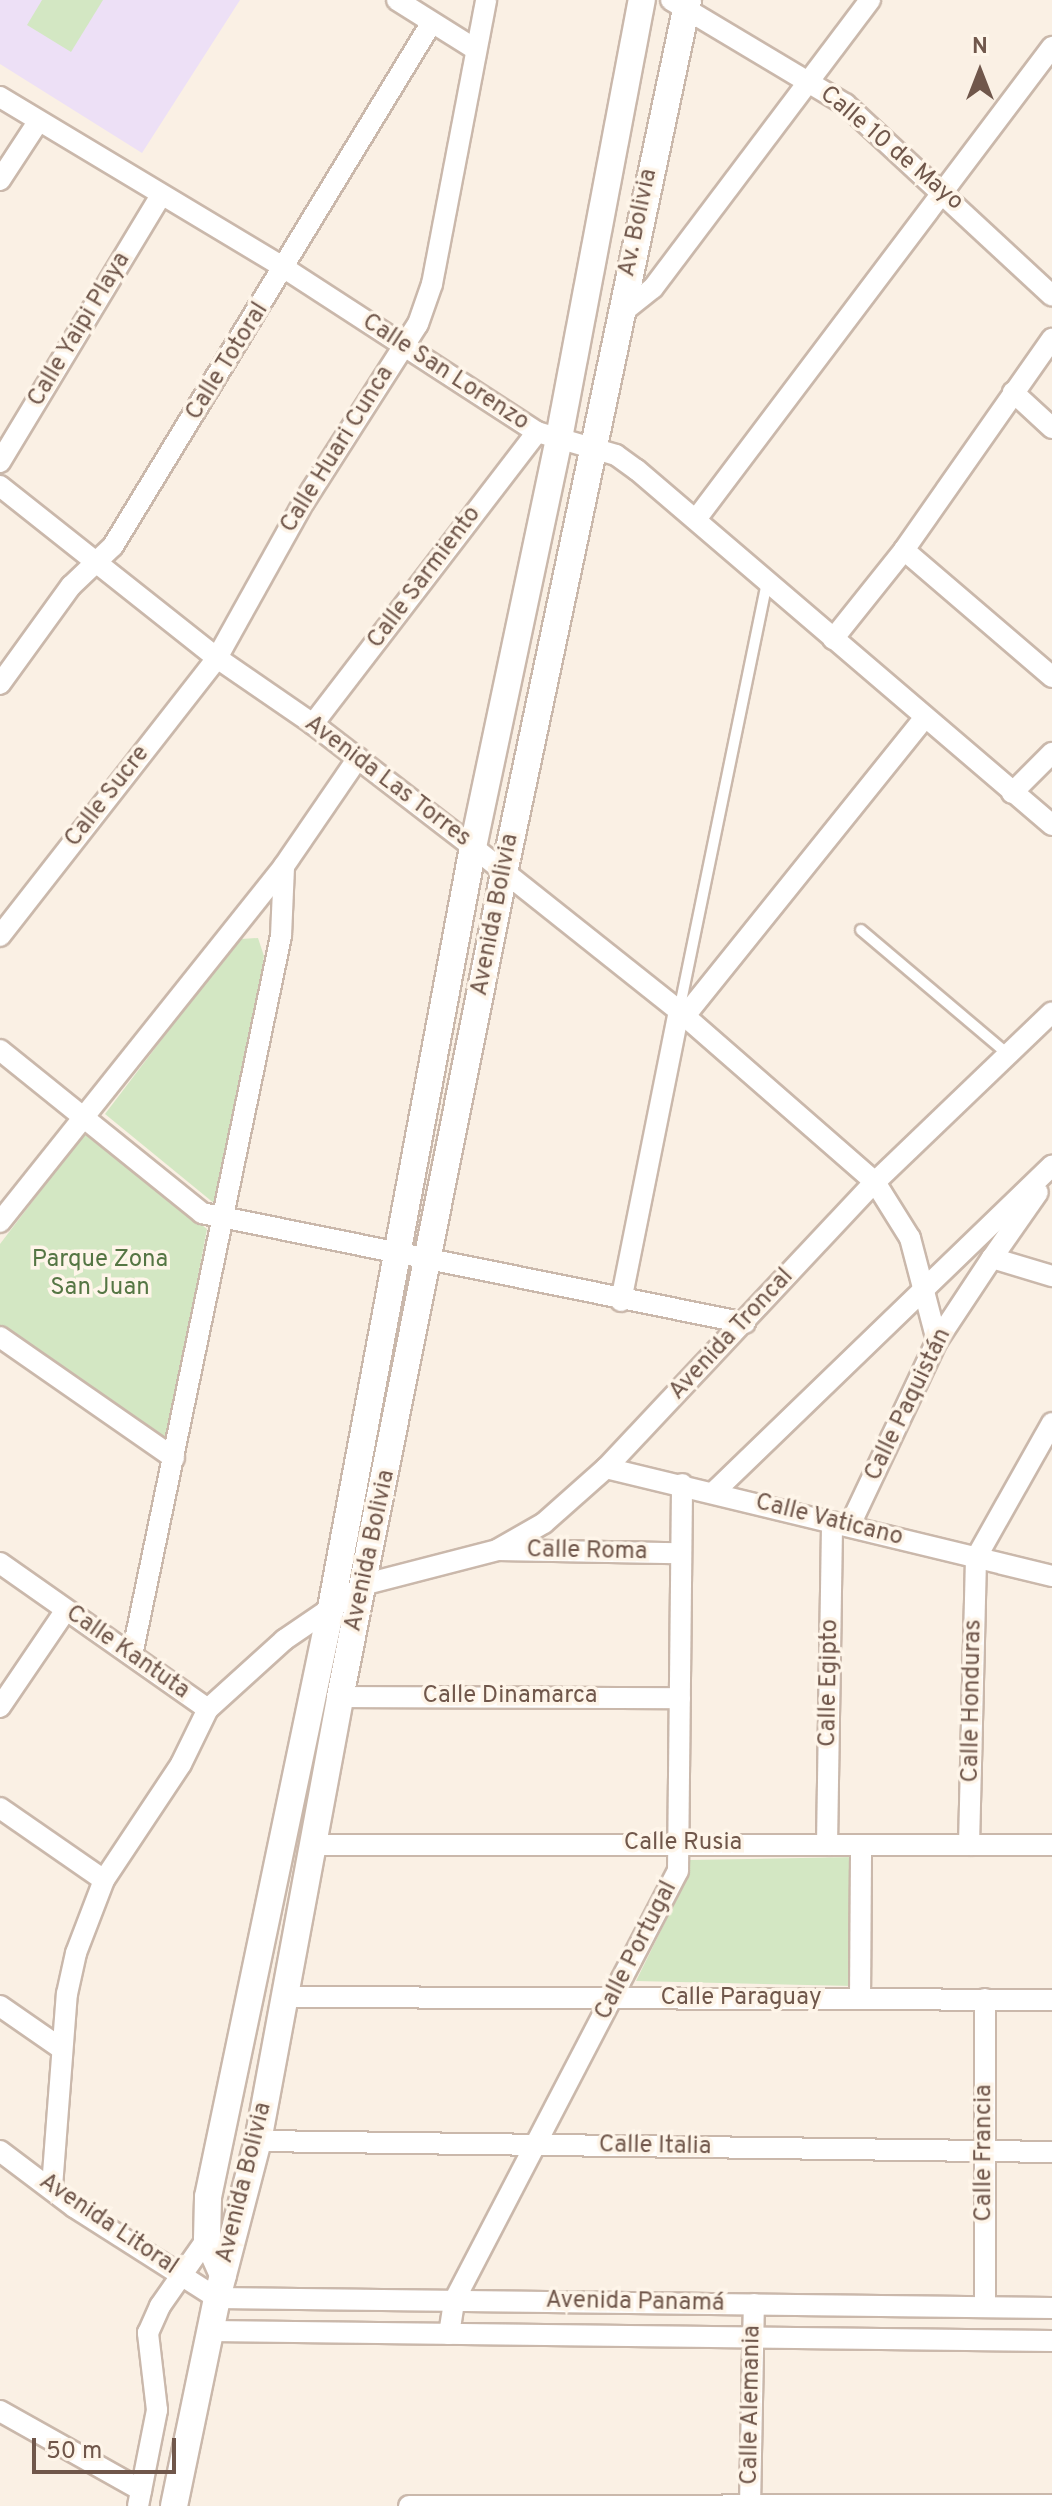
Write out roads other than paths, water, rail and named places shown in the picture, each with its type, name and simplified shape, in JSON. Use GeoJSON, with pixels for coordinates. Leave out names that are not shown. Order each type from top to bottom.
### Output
{"type":"FeatureCollection","features":[{"type":"Feature","properties":{"kind":"street"},"geometry":{"type":"LineString","coordinates":[[397,0],[475,49]]}},
{"type":"Feature","properties":{"kind":"street","name":"Calle Huari Cunca"},"geometry":{"type":"LineString","coordinates":[[217,658],[304,502],[404,347],[432,284],[486,0]]}},
{"type":"Feature","properties":{"kind":"street","name":"Av. Bolivia"},"geometry":{"type":"LineString","coordinates":[[548,435],[642,0]]}},
{"type":"Feature","properties":{"kind":"street"},"geometry":{"type":"LineString","coordinates":[[619,315],[653,288],[870,0]]}},
{"type":"Feature","properties":{"kind":"street","name":"Av. Bolivia"},"geometry":{"type":"LineString","coordinates":[[591,446],[681,3]]}},
{"type":"Feature","properties":{"kind":"street","name":"Calle 10 de Mayo"},"geometry":{"type":"LineString","coordinates":[[681,3],[845,104],[944,191],[1052,296]]}},
{"type":"Feature","properties":{"kind":"street","name":"Calle Totoral"},"geometry":{"type":"LineString","coordinates":[[0,684],[71,586],[113,546],[286,269],[432,22]]}},
{"type":"Feature","properties":{"kind":"street"},"geometry":{"type":"LineString","coordinates":[[697,518],[1052,47]]}},
{"type":"Feature","properties":{"kind":"street","name":"Calle San Lorenzo"},"geometry":{"type":"LineString","coordinates":[[0,97],[160,197],[286,269],[404,347],[548,435],[591,446],[637,470],[697,518],[767,583],[1052,825]]}},
{"type":"Feature","properties":{"kind":"street"},"geometry":{"type":"LineString","coordinates":[[0,180],[38,122]]}},
{"type":"Feature","properties":{"kind":"street","name":"Calle Yaipi Playa"},"geometry":{"type":"LineString","coordinates":[[0,462],[160,197]]}},
{"type":"Feature","properties":{"kind":"street"},"geometry":{"type":"LineString","coordinates":[[833,639],[904,550],[1052,339]]}},
{"type":"Feature","properties":{"kind":"street"},"geometry":{"type":"LineString","coordinates":[[1013,392],[1052,428]]}},
{"type":"Feature","properties":{"kind":"street","name":"Calle Sarmiento"},"geometry":{"type":"LineString","coordinates":[[313,724],[548,435]]}},
{"type":"Feature","properties":{"kind":"street","name":"Avenida Bolivia"},"geometry":{"type":"LineString","coordinates":[[220,2287],[207,2239],[208,2197],[331,1608],[400,1250],[548,435]]}},
{"type":"Feature","properties":{"kind":"street","name":"Avenida Bolivia"},"geometry":{"type":"LineString","coordinates":[[220,2287],[258,2141],[340,1697],[366,1584],[504,873],[591,446]]}},
{"type":"Feature","properties":{"kind":"street","name":"Avenida Las Torres"},"geometry":{"type":"LineString","coordinates":[[0,486],[217,658],[313,724],[473,847],[681,1014],[875,1182],[910,1238],[926,1288],[937,1341]]}},
{"type":"Feature","properties":{"kind":"street"},"geometry":{"type":"LineString","coordinates":[[904,550],[1052,677]]}},
{"type":"Feature","properties":{"kind":"street","name":"Calle Sucre"},"geometry":{"type":"LineString","coordinates":[[0,936],[217,658]]}},
{"type":"Feature","properties":{"kind":"street"},"geometry":{"type":"LineString","coordinates":[[621,1301],[681,1014],[924,718]]}},
{"type":"Feature","properties":{"kind":"street"},"geometry":{"type":"LineString","coordinates":[[1012,793],[1052,753]]}},
{"type":"Feature","properties":{"kind":"street"},"geometry":{"type":"LineString","coordinates":[[0,1222],[284,866],[358,758]]}},
{"type":"Feature","properties":{"kind":"street"},"geometry":{"type":"LineString","coordinates":[[132,1655],[281,936],[284,866]]}},
{"type":"Feature","properties":{"kind":"street","name":"Avenida Troncal"},"geometry":{"type":"LineString","coordinates":[[366,1584],[497,1550],[544,1523],[606,1468],[875,1182],[1052,1012]]}},
{"type":"Feature","properties":{"kind":"street"},"geometry":{"type":"LineString","coordinates":[[0,1050],[202,1213],[400,1250],[621,1301],[745,1323]]}},
{"type":"Feature","properties":{"kind":"street"},"geometry":{"type":"LineString","coordinates":[[714,1492],[1052,1169]]}},
{"type":"Feature","properties":{"kind":"street","name":"Calle Paquistán"},"geometry":{"type":"LineString","coordinates":[[841,1524],[937,1341],[1052,1169]]}},
{"type":"Feature","properties":{"kind":"street"},"geometry":{"type":"LineString","coordinates":[[992,1258],[1052,1276]]}},
{"type":"Feature","properties":{"kind":"street"},"geometry":{"type":"LineString","coordinates":[[0,1337],[174,1458]]}},
{"type":"Feature","properties":{"kind":"street"},"geometry":{"type":"LineString","coordinates":[[976,1558],[1044,1453],[1052,1423]]}},
{"type":"Feature","properties":{"kind":"street","name":"Calle Vaticano"},"geometry":{"type":"LineString","coordinates":[[606,1468],[1052,1576]]}},
{"type":"Feature","properties":{"kind":"street","name":"Calle Portugal"},"geometry":{"type":"LineString","coordinates":[[449,2334],[454,2301],[678,1871],[678,1553],[682,1484]]}},
{"type":"Feature","properties":{"kind":"street","name":"Calle Egipto"},"geometry":{"type":"LineString","coordinates":[[827,1845],[841,1524]]}},
{"type":"Feature","properties":{"kind":"street","name":"Calle Roma"},"geometry":{"type":"LineString","coordinates":[[497,1550],[678,1553]]}},
{"type":"Feature","properties":{"kind":"street","name":"Calle Honduras"},"geometry":{"type":"LineString","coordinates":[[969,1845],[976,1558]]}},
{"type":"Feature","properties":{"kind":"street","name":"Calle Kantuta"},"geometry":{"type":"LineString","coordinates":[[0,1563],[208,1709],[284,1640],[366,1584]]}},
{"type":"Feature","properties":{"kind":"street"},"geometry":{"type":"LineString","coordinates":[[0,1707],[66,1610]]}},
{"type":"Feature","properties":{"kind":"street","name":"Calle Dinamarca"},"geometry":{"type":"LineString","coordinates":[[340,1697],[680,1698]]}},
{"type":"Feature","properties":{"kind":"street"},"geometry":{"type":"LineString","coordinates":[[52,2187],[62,2049],[76,1953],[104,1880],[181,1764],[208,1709]]}},
{"type":"Feature","properties":{"kind":"street"},"geometry":{"type":"LineString","coordinates":[[0,1808],[104,1880]]}},
{"type":"Feature","properties":{"kind":"street","name":"Calle Rusia"},"geometry":{"type":"LineString","coordinates":[[315,1845],[1052,1845]]}},
{"type":"Feature","properties":{"kind":"street"},"geometry":{"type":"LineString","coordinates":[[860,1999],[861,1845]]}},
{"type":"Feature","properties":{"kind":"street","name":"Calle Paraguay"},"geometry":{"type":"LineString","coordinates":[[287,1997],[1052,2000]]}},
{"type":"Feature","properties":{"kind":"street","name":"Calle Francia"},"geometry":{"type":"LineString","coordinates":[[985,1999],[985,2307]]}},
{"type":"Feature","properties":{"kind":"street"},"geometry":{"type":"LineString","coordinates":[[0,2006],[62,2049]]}},
{"type":"Feature","properties":{"kind":"street","name":"Calle Italia"},"geometry":{"type":"LineString","coordinates":[[258,2141],[1052,2152]]}},
{"type":"Feature","properties":{"kind":"street","name":"Avenida Litoral"},"geometry":{"type":"LineString","coordinates":[[0,2151],[52,2187],[74,2207],[181,2275],[220,2287]]}},
{"type":"Feature","properties":{"kind":"street"},"geometry":{"type":"LineString","coordinates":[[0,2411],[139,2498],[157,2410],[148,2333],[181,2275],[207,2239]]}},
{"type":"Feature","properties":{"kind":"street"},"geometry":{"type":"LineString","coordinates":[[174,2506],[220,2287]]}},
{"type":"Feature","properties":{"kind":"street","name":"Avenida Panamá"},"geometry":{"type":"LineString","coordinates":[[220,2287],[454,2301],[1052,2308]]}},
{"type":"Feature","properties":{"kind":"street","name":"Calle Alemania"},"geometry":{"type":"LineString","coordinates":[[750,2505],[754,2304]]}},
{"type":"Feature","properties":{"kind":"street"},"geometry":{"type":"LineString","coordinates":[[211,2331],[1052,2341]]}},
{"type":"Feature","properties":{"kind":"street"},"geometry":{"type":"LineString","coordinates":[[409,2506],[1052,2505]]}},
{"type":"Feature","properties":{"kind":"lane"},"geometry":{"type":"LineString","coordinates":[[681,1014],[767,583]]}},
{"type":"Feature","properties":{"kind":"lane"},"geometry":{"type":"LineString","coordinates":[[861,930],[1009,1055]]}},
{"type":"Feature","properties":{"kind":"park label","name":"Parque Zona San Juan"},"geometry":{"type":"Point","coordinates":[100,1275]}}]}
